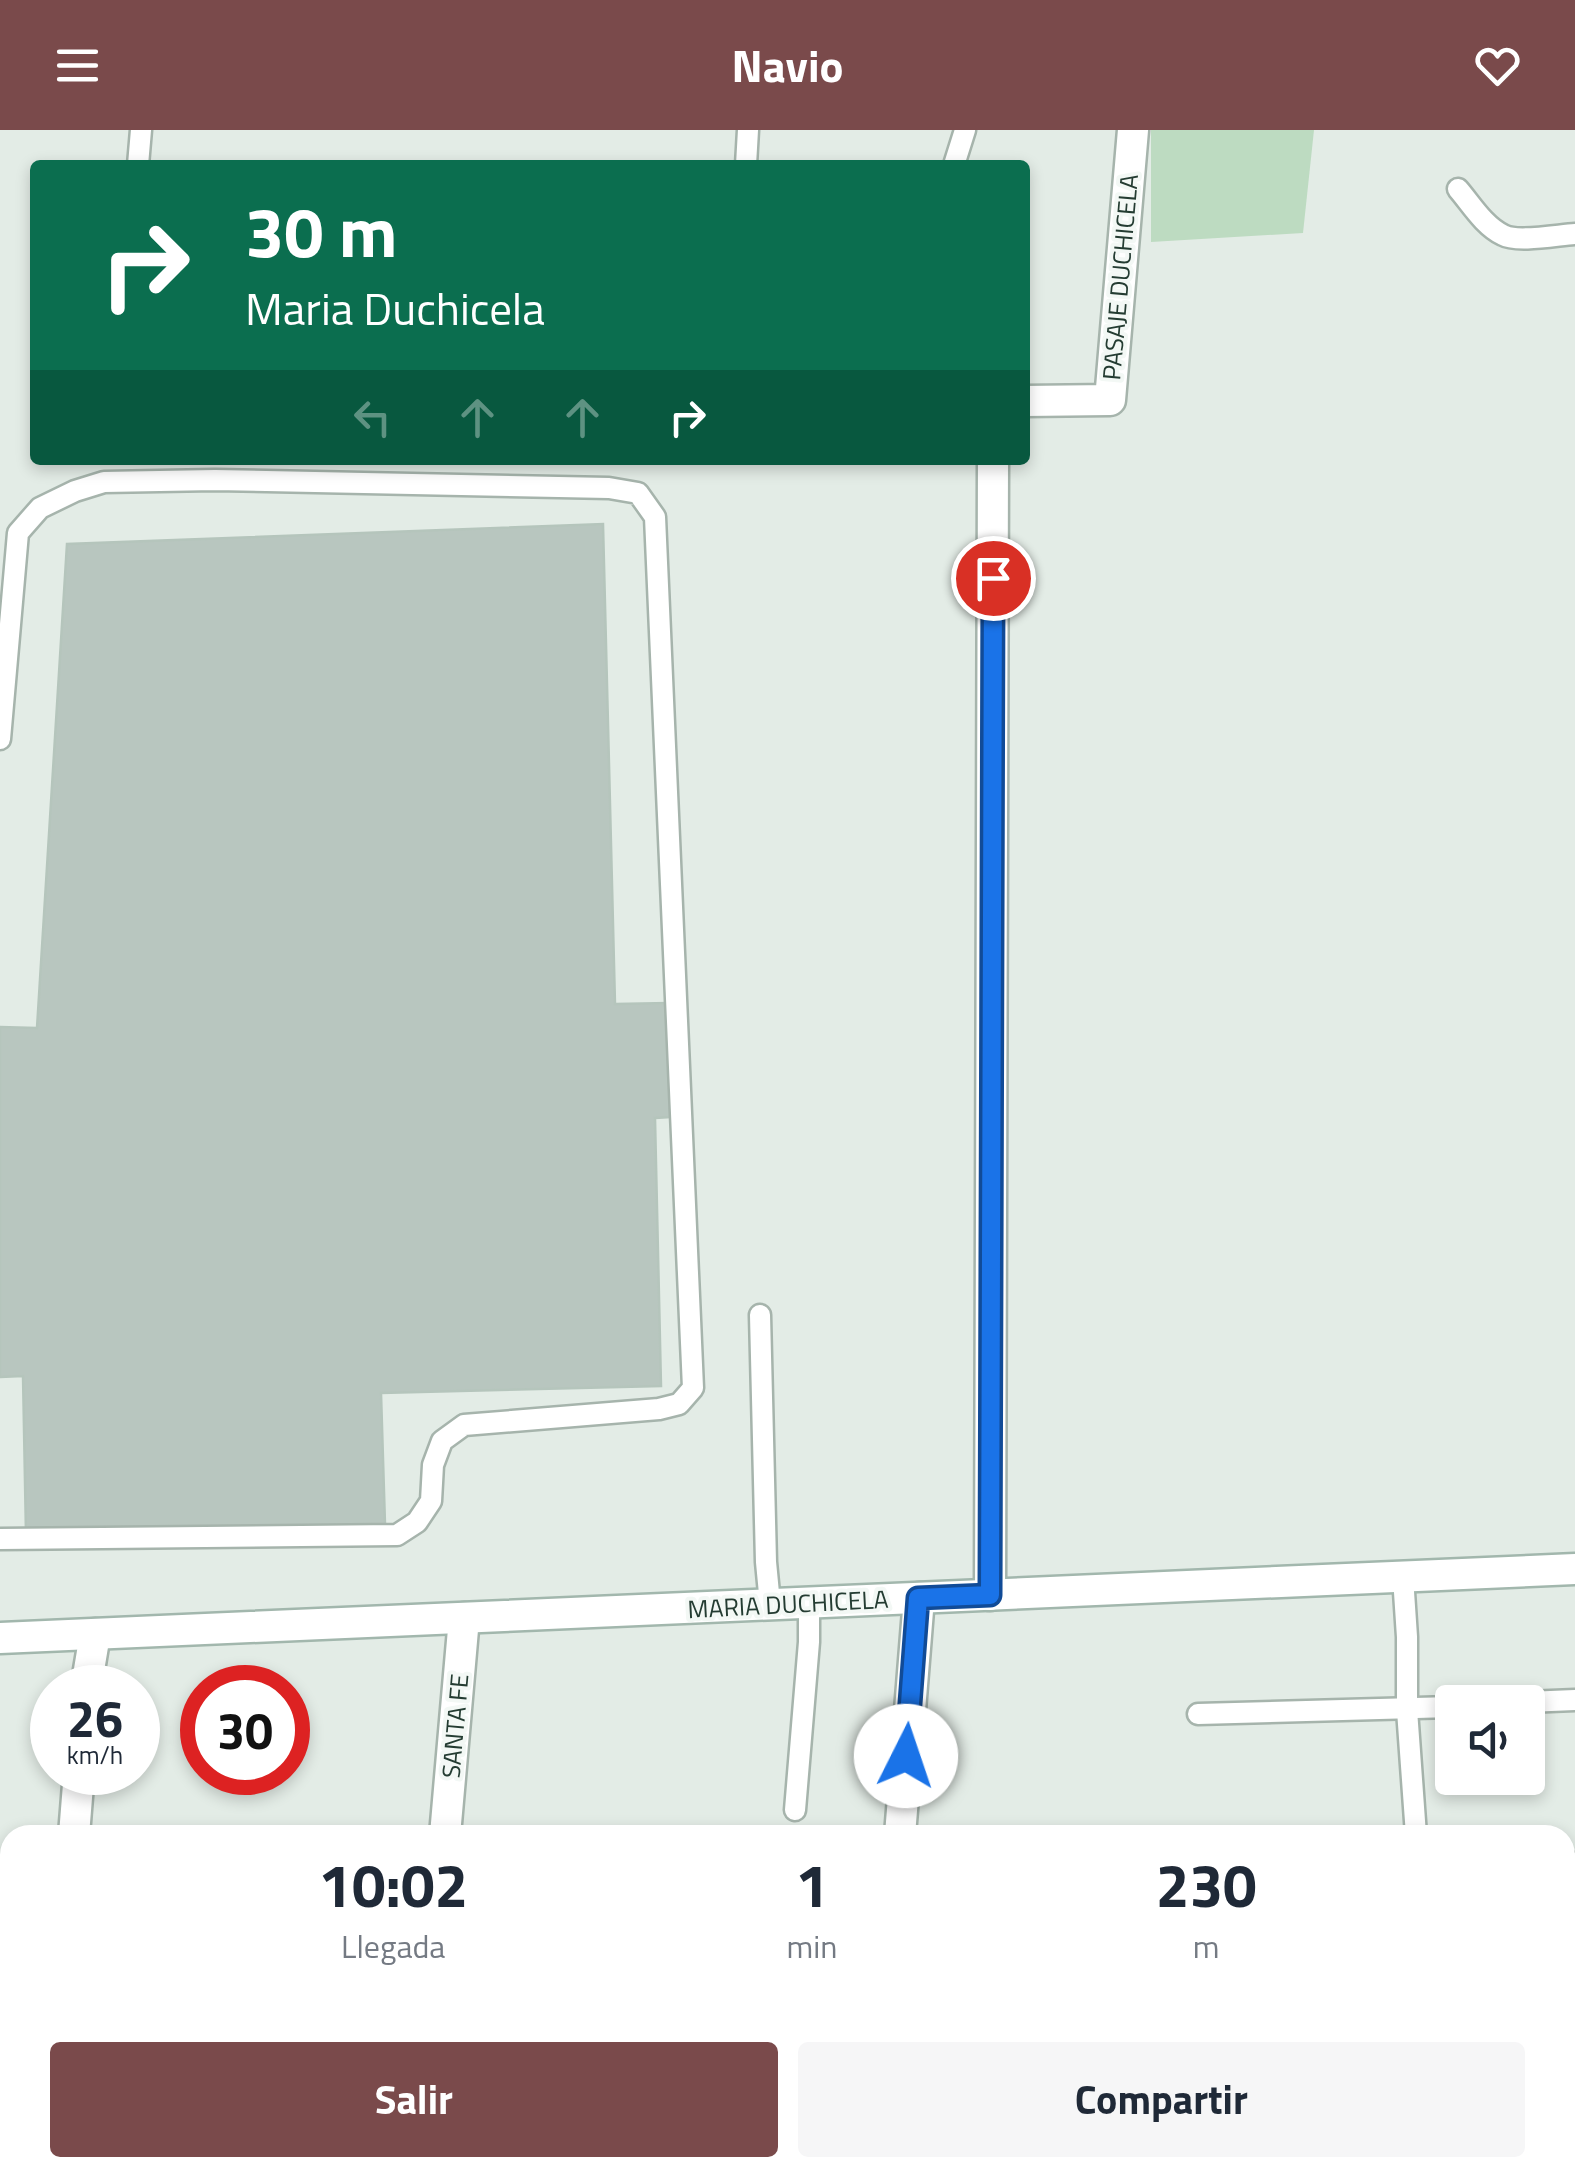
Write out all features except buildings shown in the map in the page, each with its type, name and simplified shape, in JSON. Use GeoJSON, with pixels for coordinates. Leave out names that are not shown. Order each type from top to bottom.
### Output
{"type":"FeatureCollection","features":[{"type":"Feature","properties":{"kind":"street","name":"PASAJE DUCHICELA"},"geometry":{"type":"LineString","coordinates":[[1030,401],[1110,400],[1133,130]]}},
{"type":"Feature","properties":{"kind":"street"},"geometry":{"type":"LineString","coordinates":[[990,1595],[993,465]]}},
{"type":"Feature","properties":{"kind":"street","name":"MARIA DUCHICELA"},"geometry":{"type":"LineString","coordinates":[[0,1638],[1575,1569]]}},
{"type":"Feature","properties":{"kind":"street"},"geometry":{"type":"LineString","coordinates":[[901,1825],[918,1598]]}},
{"type":"Feature","properties":{"kind":"street","name":"SANTA FE"},"geometry":{"type":"LineString","coordinates":[[446,1825],[464,1618]]}},
{"type":"Feature","properties":{"kind":"street"},"geometry":{"type":"LineString","coordinates":[[90,1665],[95,1634]]}},
{"type":"Feature","properties":{"kind":"street"},"geometry":{"type":"LineString","coordinates":[[75,1825],[77,1795]]}},
{"type":"Feature","properties":{"kind":"lane"},"geometry":{"type":"LineString","coordinates":[[138,160],[140,130]]}},
{"type":"Feature","properties":{"kind":"lane"},"geometry":{"type":"LineString","coordinates":[[746,160],[748,130]]}},
{"type":"Feature","properties":{"kind":"lane"},"geometry":{"type":"LineString","coordinates":[[956,160],[965,130]]}},
{"type":"Feature","properties":{"kind":"lane"},"geometry":{"type":"LineString","coordinates":[[1458,188],[1484,220],[1504,236],[1575,234]]}},
{"type":"Feature","properties":{"kind":"lane"},"geometry":{"type":"LineString","coordinates":[[0,740],[18,533],[40,508],[75,491],[104,482],[215,480],[608,488],[638,493],[655,517],[693,1388],[679,1404],[659,1409],[464,1424],[442,1442],[433,1465],[432,1500],[418,1522],[397,1535],[0,1539]]}},
{"type":"Feature","properties":{"kind":"lane"},"geometry":{"type":"LineString","coordinates":[[760,1315],[770,1604]]}},
{"type":"Feature","properties":{"kind":"lane"},"geometry":{"type":"LineString","coordinates":[[1403,1576],[1415,1825]]}},
{"type":"Feature","properties":{"kind":"lane"},"geometry":{"type":"LineString","coordinates":[[795,1810],[809,1602]]}},
{"type":"Feature","properties":{"kind":"lane"},"geometry":{"type":"LineString","coordinates":[[1545,1701],[1575,1700]]}},
{"type":"Feature","properties":{"kind":"lane"},"geometry":{"type":"LineString","coordinates":[[1198,1714],[1435,1708]]}},
{"type":"Feature","properties":{"kind":"green space"},"geometry":{"type":"Polygon","coordinates":[[[1151,130],[1314,130],[1303,233],[1151,242],[1151,130]]]}},
{"type":"Feature","properties":{"kind":"route"},"geometry":{"type":"LineString","coordinates":[[906,1756],[918,1598],[990,1595],[993,578]]}}]}
